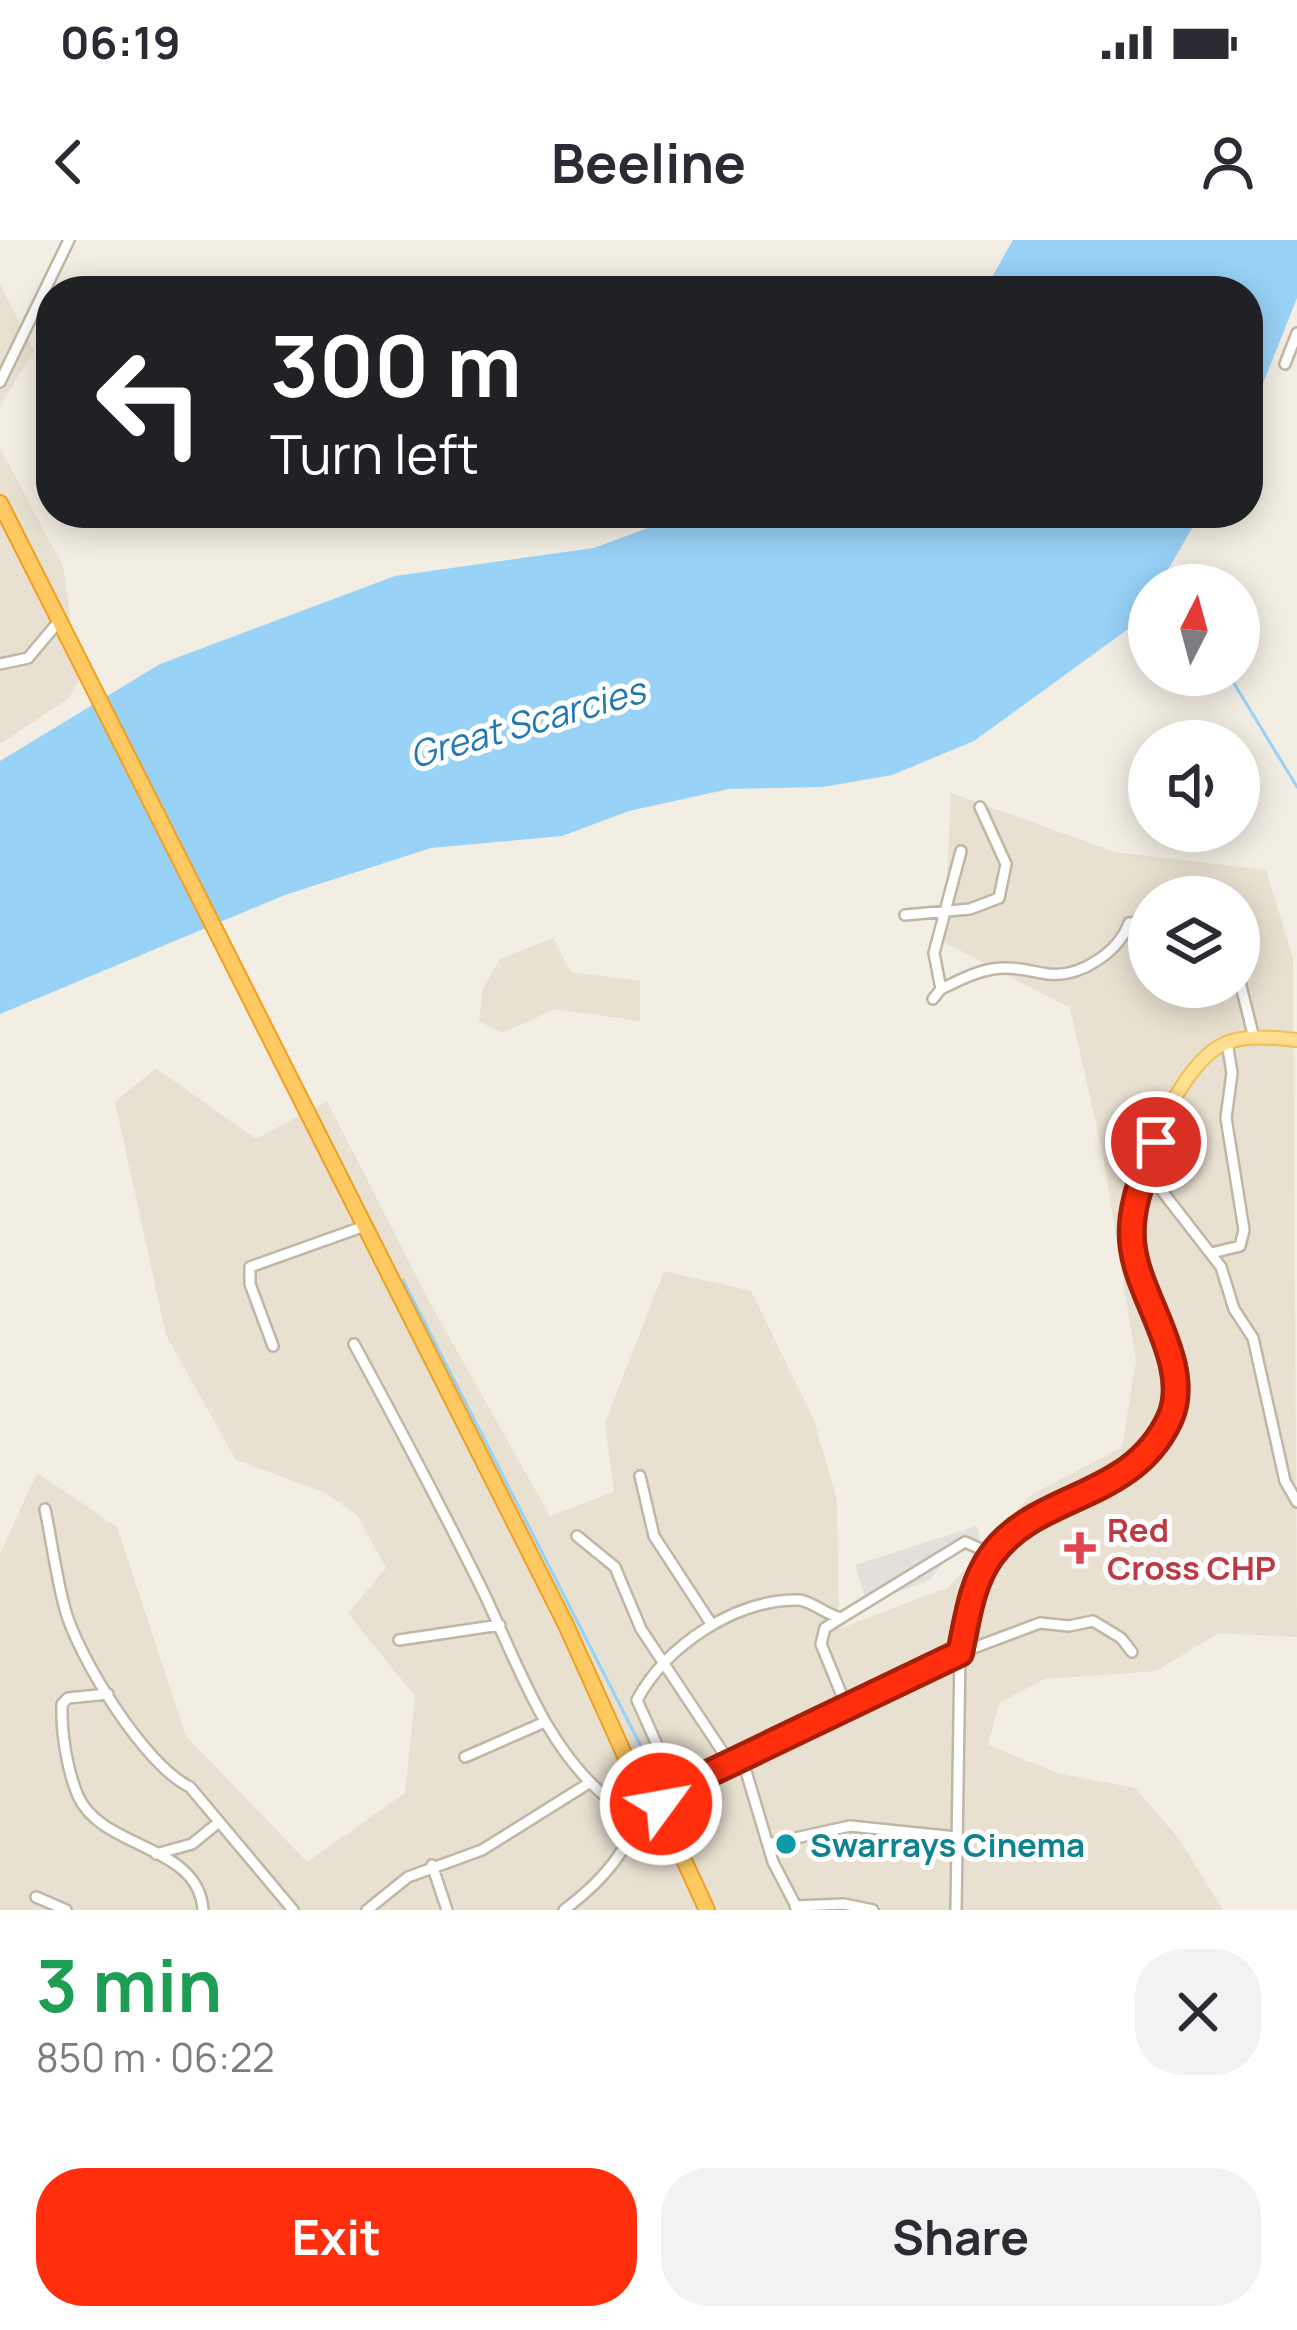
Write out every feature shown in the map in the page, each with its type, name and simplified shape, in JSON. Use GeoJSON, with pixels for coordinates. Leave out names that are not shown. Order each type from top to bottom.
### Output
{"type":"FeatureCollection","features":[{"type":"Feature","properties":{"kind":"highway"},"geometry":{"type":"LineString","coordinates":[[0,503],[62,617],[706,1910]]}},
{"type":"Feature","properties":{"kind":"main road"},"geometry":{"type":"LineString","coordinates":[[653,1801],[960,1653],[973,1592],[992,1554],[1017,1532],[1130,1472],[1153,1447],[1174,1408],[1168,1354],[1133,1254],[1131,1227],[1145,1169],[1192,1070],[1227,1042],[1297,1040]]}},
{"type":"Feature","properties":{"kind":"street"},"geometry":{"type":"LineString","coordinates":[[52,276],[69,240]]}},
{"type":"Feature","properties":{"kind":"street"},"geometry":{"type":"LineString","coordinates":[[0,382],[36,308]]}},
{"type":"Feature","properties":{"kind":"street"},"geometry":{"type":"LineString","coordinates":[[1285,364],[1297,333]]}},
{"type":"Feature","properties":{"kind":"street"},"geometry":{"type":"LineString","coordinates":[[0,664],[28,658],[62,617]]}},
{"type":"Feature","properties":{"kind":"street"},"geometry":{"type":"LineString","coordinates":[[905,915],[985,905],[1003,889],[1006,864],[980,807]]}},
{"type":"Feature","properties":{"kind":"street"},"geometry":{"type":"LineString","coordinates":[[940,988],[934,953],[961,851]]}},
{"type":"Feature","properties":{"kind":"street"},"geometry":{"type":"LineString","coordinates":[[933,999],[940,988],[995,969],[1070,970],[1106,956],[1123,941],[1128,925]]}},
{"type":"Feature","properties":{"kind":"street"},"geometry":{"type":"LineString","coordinates":[[1246,1008],[1254,1038]]}},
{"type":"Feature","properties":{"kind":"street"},"geometry":{"type":"LineString","coordinates":[[1211,1253],[1227,1254],[1240,1246],[1244,1230],[1226,1118],[1232,1073],[1227,1042]]}},
{"type":"Feature","properties":{"kind":"street"},"geometry":{"type":"LineString","coordinates":[[1145,1169],[1222,1267],[1234,1309],[1253,1338],[1285,1481],[1297,1502]]}},
{"type":"Feature","properties":{"kind":"street"},"geometry":{"type":"LineString","coordinates":[[273,1346],[250,1283],[250,1267],[362,1226]]}},
{"type":"Feature","properties":{"kind":"street"},"geometry":{"type":"LineString","coordinates":[[354,1344],[545,1722],[589,1783],[610,1800]]}},
{"type":"Feature","properties":{"kind":"street"},"geometry":{"type":"LineString","coordinates":[[640,1476],[655,1536],[712,1624]]}},
{"type":"Feature","properties":{"kind":"street"},"geometry":{"type":"LineString","coordinates":[[45,1509],[66,1614],[136,1742],[190,1787],[292,1910]]}},
{"type":"Feature","properties":{"kind":"street"},"geometry":{"type":"LineString","coordinates":[[577,1536],[615,1567],[641,1629],[736,1761],[797,1908],[844,1904],[873,1910]]}},
{"type":"Feature","properties":{"kind":"street"},"geometry":{"type":"LineString","coordinates":[[847,1708],[821,1644],[825,1628],[965,1542],[992,1554]]}},
{"type":"Feature","properties":{"kind":"street"},"geometry":{"type":"LineString","coordinates":[[682,1784],[637,1700],[679,1647],[712,1624],[802,1600],[841,1618]]}},
{"type":"Feature","properties":{"kind":"street"},"geometry":{"type":"LineString","coordinates":[[956,1910],[960,1653],[1040,1623],[1069,1626],[1093,1621],[1121,1637],[1132,1652]]}},
{"type":"Feature","properties":{"kind":"street"},"geometry":{"type":"LineString","coordinates":[[399,1640],[500,1625]]}},
{"type":"Feature","properties":{"kind":"street"},"geometry":{"type":"LineString","coordinates":[[108,1694],[68,1698],[62,1704],[79,1798],[109,1829],[181,1867],[202,1893],[203,1910]]}},
{"type":"Feature","properties":{"kind":"street"},"geometry":{"type":"LineString","coordinates":[[465,1757],[545,1722]]}},
{"type":"Feature","properties":{"kind":"street"},"geometry":{"type":"LineString","coordinates":[[368,1910],[432,1865],[482,1850],[589,1783]]}},
{"type":"Feature","properties":{"kind":"street"},"geometry":{"type":"LineString","coordinates":[[564,1910],[602,1882],[653,1801]]}},
{"type":"Feature","properties":{"kind":"street"},"geometry":{"type":"LineString","coordinates":[[156,1854],[192,1844],[219,1822]]}},
{"type":"Feature","properties":{"kind":"street"},"geometry":{"type":"LineString","coordinates":[[768,1844],[850,1826],[956,1837]]}},
{"type":"Feature","properties":{"kind":"street"},"geometry":{"type":"LineString","coordinates":[[432,1865],[447,1910]]}},
{"type":"Feature","properties":{"kind":"street"},"geometry":{"type":"LineString","coordinates":[[36,1897],[66,1910]]}},
{"type":"Feature","properties":{"kind":"shaded area"},"geometry":{"type":"Polygon","coordinates":[[[0,284],[34,351],[0,406],[0,284]]]}},
{"type":"Feature","properties":{"kind":"shaded area"},"geometry":{"type":"Polygon","coordinates":[[[0,448],[36,515],[36,528],[43,528],[63,566],[79,680],[69,698],[0,744],[0,448]]]}},
{"type":"Feature","properties":{"kind":"shaded area"},"geometry":{"type":"Polygon","coordinates":[[[951,793],[1115,852],[1266,870],[1293,958],[1297,1637],[1219,1633],[1156,1671],[1044,1679],[999,1703],[988,1745],[1057,1773],[1135,1788],[1179,1839],[1223,1910],[0,1910],[0,1554],[37,1473],[117,1527],[186,1736],[307,1862],[405,1793],[415,1696],[348,1613],[386,1568],[357,1515],[324,1492],[236,1460],[166,1335],[115,1102],[156,1068],[256,1139],[327,1101],[430,1303],[550,1516],[614,1492],[605,1423],[664,1271],[751,1291],[814,1420],[837,1500],[839,1629],[949,1587],[1031,1495],[1122,1447],[1136,1361],[1103,1155],[1070,1008],[944,942],[951,793]]]}},
{"type":"Feature","properties":{"kind":"shaded area"},"geometry":{"type":"Polygon","coordinates":[[[553,938],[571,972],[640,981],[640,1021],[555,1009],[502,1033],[479,1021],[483,988],[500,959],[553,938]]]}},
{"type":"Feature","properties":{"kind":"shaded area"},"geometry":{"type":"Polygon","coordinates":[[[977,1526],[980,1540],[947,1559],[929,1580],[867,1604],[855,1565],[977,1526]]]}},
{"type":"Feature","properties":{"kind":"water"},"geometry":{"type":"Polygon","coordinates":[[[1013,240],[1297,240],[1297,298],[1263,383],[1263,276],[993,276],[1013,240]]]}},
{"type":"Feature","properties":{"kind":"water","name":"Great Scarcies"},"geometry":{"type":"Polygon","coordinates":[[[648,528],[1192,528],[1171,564],[1128,564],[1128,629],[974,741],[892,775],[823,787],[729,789],[629,811],[562,836],[431,848],[285,895],[0,1014],[0,761],[160,664],[395,576],[594,548],[648,528]]]}},
{"type":"Feature","properties":{"kind":"waterway"},"geometry":{"type":"LineString","coordinates":[[1242,696],[1297,787]]}},
{"type":"Feature","properties":{"kind":"waterway"},"geometry":{"type":"LineString","coordinates":[[403,1280],[648,1760],[659,1780],[669,1785]]}},
{"type":"Feature","properties":{"kind":"place","name":"Red Cross CHP"},"geometry":{"type":"Point","coordinates":[1080,1548]}},
{"type":"Feature","properties":{"kind":"place","name":"Swarrays Cinema"},"geometry":{"type":"Point","coordinates":[786,1844]}},
{"type":"Feature","properties":{"kind":"route"},"geometry":{"type":"LineString","coordinates":[[661,1804],[689,1783],[960,1653],[973,1592],[992,1554],[1017,1532],[1130,1472],[1153,1447],[1174,1408],[1173,1386],[1168,1354],[1133,1254],[1131,1227],[1156,1142]]}}]}
